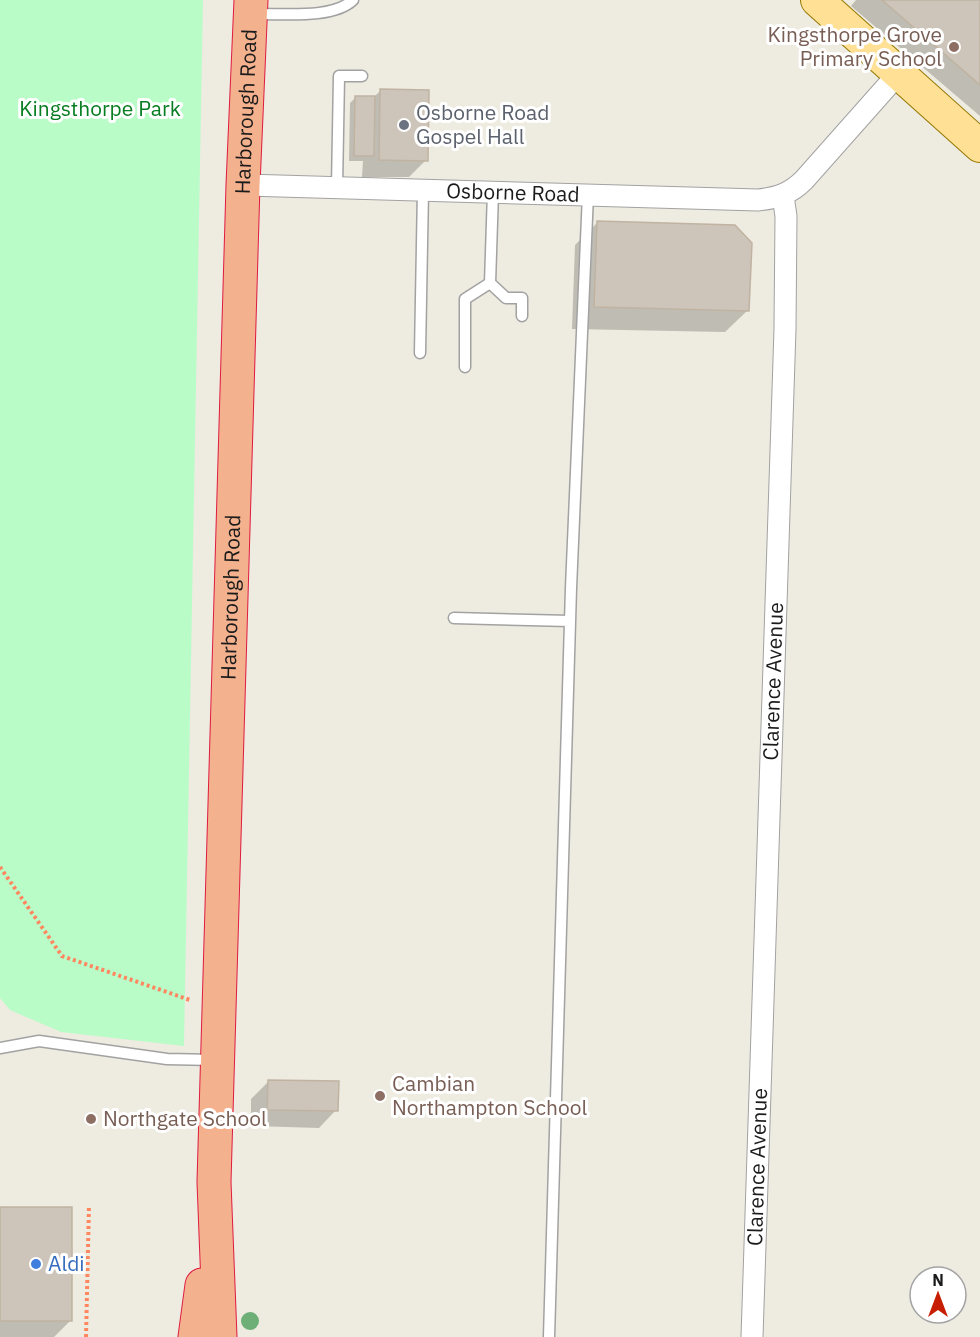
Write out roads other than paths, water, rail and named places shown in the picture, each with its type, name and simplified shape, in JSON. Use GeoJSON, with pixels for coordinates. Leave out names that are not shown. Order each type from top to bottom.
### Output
{"type":"FeatureCollection","features":[{"type":"Feature","properties":{"kind":"highway","name":"Harborough Road"},"geometry":{"type":"LineString","coordinates":[[214,1182],[250,5]]}},
{"type":"Feature","properties":{"kind":"highway"},"geometry":{"type":"LineString","coordinates":[[195,1337],[214,1182]]}},
{"type":"Feature","properties":{"kind":"highway"},"geometry":{"type":"LineString","coordinates":[[214,1182],[219,1337]]}},
{"type":"Feature","properties":{"kind":"main road"},"geometry":{"type":"LineString","coordinates":[[817,0],[980,146]]}},
{"type":"Feature","properties":{"kind":"street"},"geometry":{"type":"LineString","coordinates":[[783,196],[804,180],[898,74]]}},
{"type":"Feature","properties":{"kind":"street","name":"Osborne Road"},"geometry":{"type":"LineString","coordinates":[[243,185],[758,200],[783,196]]}},
{"type":"Feature","properties":{"kind":"street","name":"Clarence Avenue"},"geometry":{"type":"LineString","coordinates":[[752,1337],[785,329],[786,216],[783,196]]}},
{"type":"Feature","properties":{"kind":"lane"},"geometry":{"type":"LineString","coordinates":[[250,5],[318,13],[338,9],[353,0]]}},
{"type":"Feature","properties":{"kind":"lane"},"geometry":{"type":"LineString","coordinates":[[337,187],[339,76],[362,76]]}},
{"type":"Feature","properties":{"kind":"lane"},"geometry":{"type":"LineString","coordinates":[[420,353],[423,190]]}},
{"type":"Feature","properties":{"kind":"lane"},"geometry":{"type":"LineString","coordinates":[[493,192],[490,283],[506,298],[522,298],[522,316]]}},
{"type":"Feature","properties":{"kind":"lane"},"geometry":{"type":"LineString","coordinates":[[549,1337],[570,621],[588,194]]}},
{"type":"Feature","properties":{"kind":"lane"},"geometry":{"type":"LineString","coordinates":[[465,367],[465,299],[490,283]]}},
{"type":"Feature","properties":{"kind":"lane"},"geometry":{"type":"LineString","coordinates":[[454,618],[570,621]]}},
{"type":"Feature","properties":{"kind":"lane"},"geometry":{"type":"LineString","coordinates":[[0,1048],[39,1041],[166,1059],[218,1060]]}},
{"type":"Feature","properties":{"kind":"place","name":"Kingsthorpe Grove Primary School"},"geometry":{"type":"Point","coordinates":[954,47]}},
{"type":"Feature","properties":{"kind":"place","name":"Osborne Road Gospel Hall"},"geometry":{"type":"Point","coordinates":[404,125]}},
{"type":"Feature","properties":{"kind":"place","name":"Cambian Northampton School"},"geometry":{"type":"Point","coordinates":[380,1096]}},
{"type":"Feature","properties":{"kind":"place","name":"Northgate School"},"geometry":{"type":"Point","coordinates":[91,1119]}},
{"type":"Feature","properties":{"kind":"place","name":"Aldi"},"geometry":{"type":"Point","coordinates":[36,1264]}},
{"type":"Feature","properties":{"kind":"park label","name":"Kingsthorpe Park"},"geometry":{"type":"Point","coordinates":[100,109]}}]}
